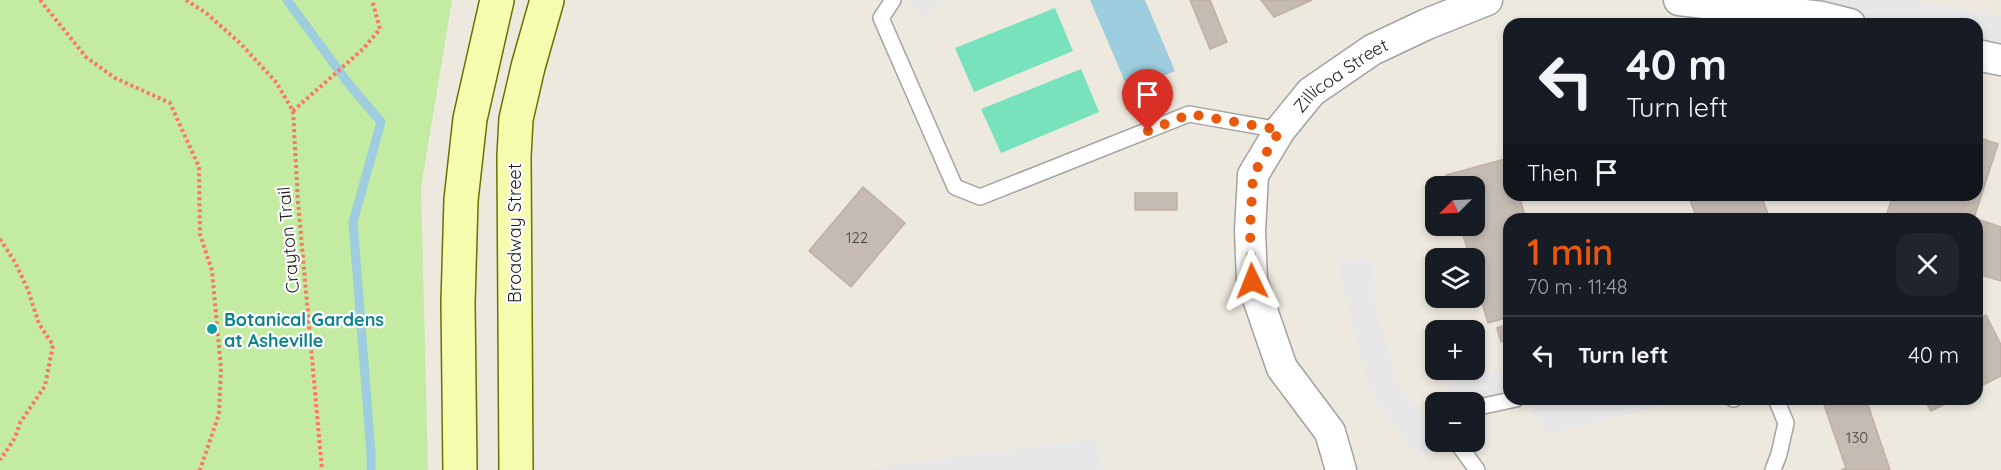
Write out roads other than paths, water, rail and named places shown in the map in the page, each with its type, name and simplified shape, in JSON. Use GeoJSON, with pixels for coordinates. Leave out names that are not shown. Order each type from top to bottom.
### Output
{"type":"FeatureCollection","features":[{"type":"Feature","properties":{"kind":"main road"},"geometry":{"type":"LineString","coordinates":[[460,470],[458,303],[460,200],[470,119],[496,0]]}},
{"type":"Feature","properties":{"kind":"main road","name":"Broadway Street"},"geometry":{"type":"LineString","coordinates":[[516,470],[514,156],[516,120],[547,0]]}},
{"type":"Feature","properties":{"kind":"street","name":"Zillicoa Street"},"geometry":{"type":"LineString","coordinates":[[1341,470],[1330,432],[1282,368],[1252,281],[1250,231],[1253,175],[1280,130],[1311,92],[1372,50],[1427,24],[1487,0]]}},
{"type":"Feature","properties":{"kind":"street"},"geometry":{"type":"LineString","coordinates":[[1679,0],[1826,18]]}},
{"type":"Feature","properties":{"kind":"street"},"geometry":{"type":"LineString","coordinates":[[1983,56],[2001,60]]}},
{"type":"Feature","properties":{"kind":"lane"},"geometry":{"type":"LineString","coordinates":[[894,0],[881,18],[955,187],[980,197],[1190,114],[1280,130]]}},
{"type":"Feature","properties":{"kind":"lane"},"geometry":{"type":"LineString","coordinates":[[1485,406],[1503,402]]}},
{"type":"Feature","properties":{"kind":"lane"},"geometry":{"type":"LineString","coordinates":[[1773,470],[1786,423],[1778,405]]}},
{"type":"Feature","properties":{"kind":"lane"},"geometry":{"type":"LineString","coordinates":[[1464,452],[1477,470]]}},
{"type":"Feature","properties":{"kind":"water"},"geometry":{"type":"Polygon","coordinates":[[[1090,0],[1145,0],[1175,71],[1129,91],[1090,0]]]}},
{"type":"Feature","properties":{"kind":"waterway"},"geometry":{"type":"LineString","coordinates":[[287,0],[348,83],[381,122],[353,222],[371,470]]}},
{"type":"Feature","properties":{"kind":"place","name":"Botanical Gardens at Asheville"},"geometry":{"type":"Point","coordinates":[212,329]}}]}
